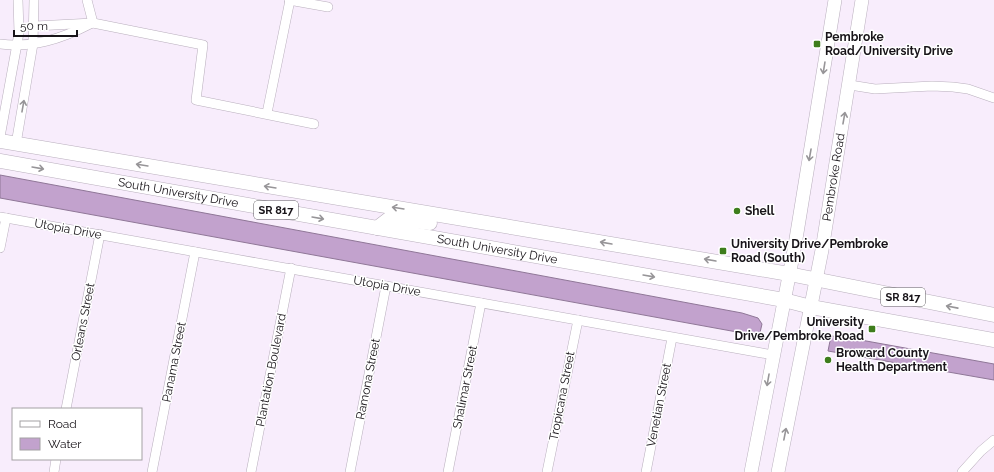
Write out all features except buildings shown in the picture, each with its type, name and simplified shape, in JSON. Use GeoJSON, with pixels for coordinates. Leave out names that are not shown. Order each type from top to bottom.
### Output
{"type":"FeatureCollection","features":[{"type":"Feature","properties":{"kind":"main road"},"geometry":{"type":"LineString","coordinates":[[751,472],[789,274],[835,0]]}},
{"type":"Feature","properties":{"kind":"main road","name":"Pembroke Road"},"geometry":{"type":"LineString","coordinates":[[778,472],[817,280],[850,85],[862,0]]}},
{"type":"Feature","properties":{"kind":"main road","name":"South University Drive"},"geometry":{"type":"LineString","coordinates":[[0,141],[789,274],[994,315]]}},
{"type":"Feature","properties":{"kind":"main road","name":"South University Drive"},"geometry":{"type":"LineString","coordinates":[[0,161],[784,300],[811,307],[994,340]]}},
{"type":"Feature","properties":{"kind":"main road"},"geometry":{"type":"LineString","coordinates":[[377,228],[391,218],[506,232],[519,228]]}},
{"type":"Feature","properties":{"kind":"street"},"geometry":{"type":"LineString","coordinates":[[0,137],[16,46],[19,22],[18,0]]}},
{"type":"Feature","properties":{"kind":"street"},"geometry":{"type":"LineString","coordinates":[[16,144],[34,44],[34,0]]}},
{"type":"Feature","properties":{"kind":"street"},"geometry":{"type":"LineString","coordinates":[[87,0],[94,23]]}},
{"type":"Feature","properties":{"kind":"street"},"geometry":{"type":"LineString","coordinates":[[267,114],[289,0],[328,7]]}},
{"type":"Feature","properties":{"kind":"street"},"geometry":{"type":"LineString","coordinates":[[0,44],[16,46],[61,38],[94,23]]}},
{"type":"Feature","properties":{"kind":"street"},"geometry":{"type":"LineString","coordinates":[[35,26],[94,23],[203,45],[196,100],[314,124]]}},
{"type":"Feature","properties":{"kind":"street"},"geometry":{"type":"LineString","coordinates":[[850,85],[875,89],[932,86],[953,87],[968,89],[994,98]]}},
{"type":"Feature","properties":{"kind":"street"},"geometry":{"type":"LineString","coordinates":[[0,248],[3,218]]}},
{"type":"Feature","properties":{"kind":"street","name":"Utopia Drive"},"geometry":{"type":"LineString","coordinates":[[3,218],[100,234],[773,355]]}},
{"type":"Feature","properties":{"kind":"street","name":"Orleans Street"},"geometry":{"type":"LineString","coordinates":[[66,408],[100,234]]}},
{"type":"Feature","properties":{"kind":"street","name":"Panama Street"},"geometry":{"type":"LineString","coordinates":[[152,472],[195,252]]}},
{"type":"Feature","properties":{"kind":"street","name":"Plantation Boulevard"},"geometry":{"type":"LineString","coordinates":[[251,472],[291,268]]}},
{"type":"Feature","properties":{"kind":"street","name":"Ramona Street"},"geometry":{"type":"LineString","coordinates":[[350,472],[386,286]]}},
{"type":"Feature","properties":{"kind":"street","name":"Shalimar Street"},"geometry":{"type":"LineString","coordinates":[[448,472],[481,303]]}},
{"type":"Feature","properties":{"kind":"street","name":"Tropicana Street"},"geometry":{"type":"LineString","coordinates":[[547,472],[578,320]]}},
{"type":"Feature","properties":{"kind":"street","name":"Venetian Street"},"geometry":{"type":"LineString","coordinates":[[646,472],[672,338]]}},
{"type":"Feature","properties":{"kind":"street"},"geometry":{"type":"LineString","coordinates":[[962,472],[972,459],[993,441]]}},
{"type":"Feature","properties":{"kind":"street"},"geometry":{"type":"LineString","coordinates":[[54,472],[56,460]]}},
{"type":"Feature","properties":{"kind":"water"},"geometry":{"type":"Polygon","coordinates":[[[0,175],[742,313],[758,318],[762,324],[759,337],[0,198],[0,175]]]}},
{"type":"Feature","properties":{"kind":"water"},"geometry":{"type":"Polygon","coordinates":[[[831,336],[844,337],[994,364],[994,380],[828,351],[831,336]]]}},
{"type":"Feature","properties":{"kind":"place","name":"Pembroke Road/University Drive"},"geometry":{"type":"Point","coordinates":[817,44]}},
{"type":"Feature","properties":{"kind":"place","name":"Shell"},"geometry":{"type":"Point","coordinates":[737,211]}},
{"type":"Feature","properties":{"kind":"place","name":"University Drive/Pembroke Road (South)"},"geometry":{"type":"Point","coordinates":[723,251]}},
{"type":"Feature","properties":{"kind":"place","name":"University Drive/Pembroke Road"},"geometry":{"type":"Point","coordinates":[872,329]}},
{"type":"Feature","properties":{"kind":"place","name":"Broward County Health Department"},"geometry":{"type":"Point","coordinates":[828,360]}}]}
